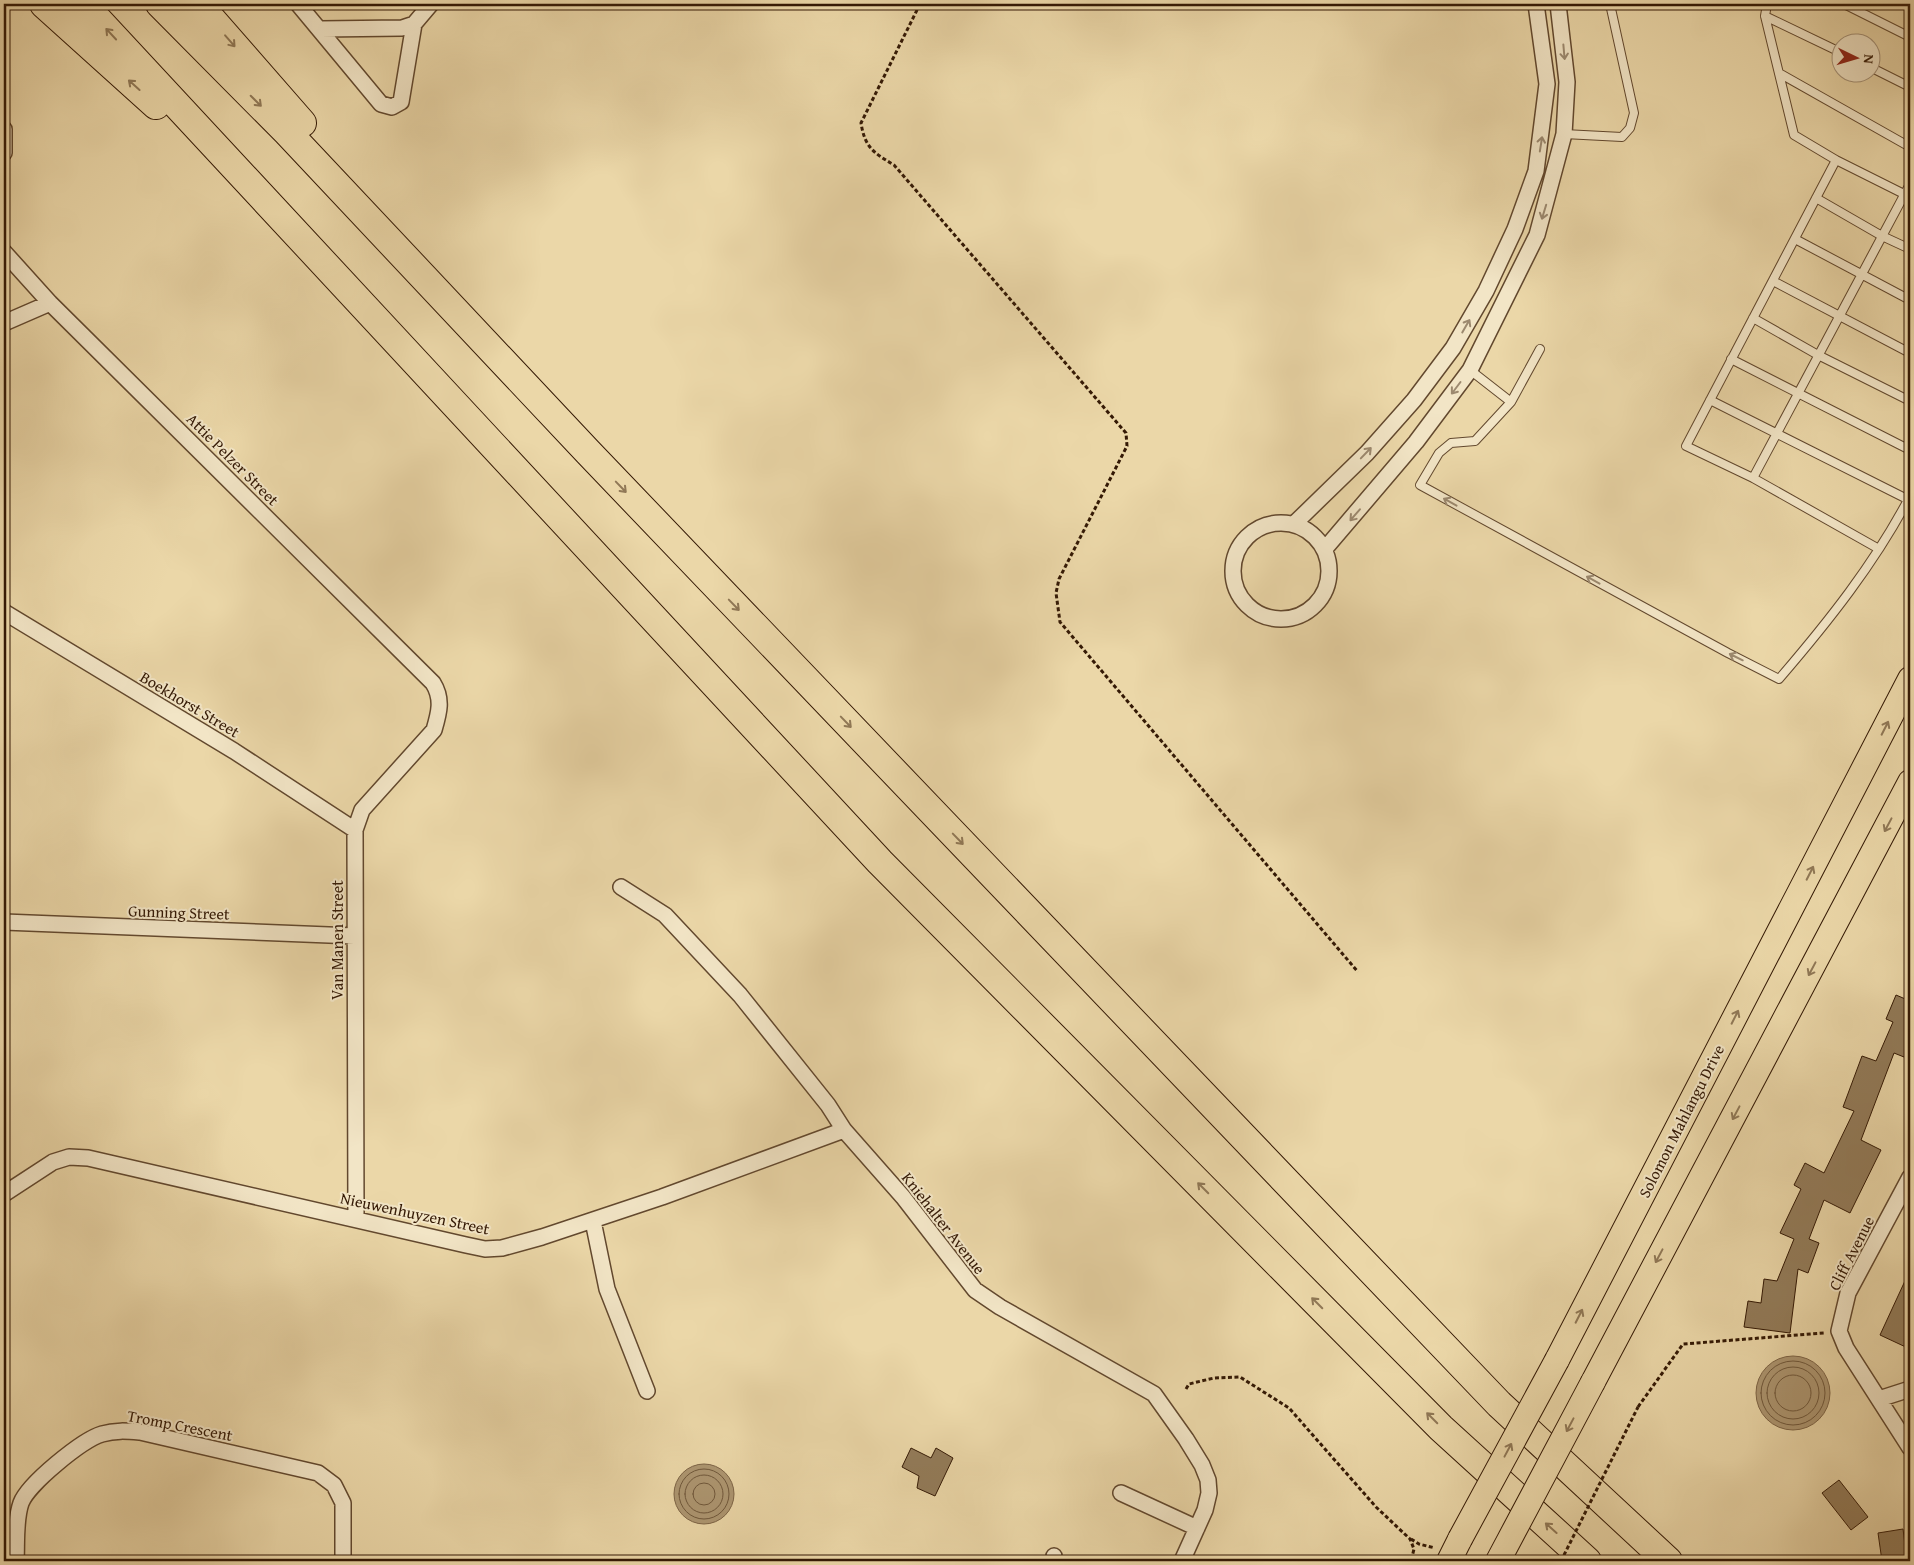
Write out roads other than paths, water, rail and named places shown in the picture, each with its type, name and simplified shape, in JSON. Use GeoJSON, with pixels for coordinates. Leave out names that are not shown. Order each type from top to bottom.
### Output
{"type":"FeatureCollection","features":[{"type":"Feature","properties":{"kind":"highway"},"geometry":{"type":"LineString","coordinates":[[44,4],[176,124],[276,210]]}},
{"type":"Feature","properties":{"kind":"highway"},"geometry":{"type":"LineString","coordinates":[[83,4],[880,862],[1441,1428],[1587,1561]]}},
{"type":"Feature","properties":{"kind":"highway"},"geometry":{"type":"LineString","coordinates":[[160,4],[287,132],[588,452],[1499,1404],[1668,1561]]}},
{"type":"Feature","properties":{"kind":"highway"},"geometry":{"type":"LineString","coordinates":[[198,4],[588,452]]}},
{"type":"Feature","properties":{"kind":"main road","name":"Solomon Mahlangu Drive"},"geometry":{"type":"LineString","coordinates":[[1449,1561],[1557,1360],[1910,679]]}},
{"type":"Feature","properties":{"kind":"main road"},"geometry":{"type":"LineString","coordinates":[[1498,1561],[1910,782]]}},
{"type":"Feature","properties":{"kind":"street"},"geometry":{"type":"LineString","coordinates":[[298,4],[321,29],[381,104],[392,108],[401,102],[414,24],[431,4]]}},
{"type":"Feature","properties":{"kind":"street"},"geometry":{"type":"LineString","coordinates":[[1294,524],[1367,453],[1414,400],[1454,348],[1486,291],[1515,229],[1536,170],[1547,84],[1536,4]]}},
{"type":"Feature","properties":{"kind":"street"},"geometry":{"type":"LineString","coordinates":[[1324,550],[1416,442],[1470,370],[1537,235],[1564,134],[1567,82],[1558,4]]}},
{"type":"Feature","properties":{"kind":"street"},"geometry":{"type":"LineString","coordinates":[[321,29],[402,28],[414,24]]}},
{"type":"Feature","properties":{"kind":"street"},"geometry":{"type":"LineString","coordinates":[[4,129],[4,153]]}},
{"type":"Feature","properties":{"kind":"street","name":"Attie Pelzer Street"},"geometry":{"type":"LineString","coordinates":[[4,252],[50,304],[314,563],[433,683],[438,691]]}},
{"type":"Feature","properties":{"kind":"street"},"geometry":{"type":"LineString","coordinates":[[4,323],[50,304]]}},
{"type":"Feature","properties":{"kind":"street"},"geometry":{"type":"LineString","coordinates":[[1294,524],[1306,529],[1316,538],[1324,550],[1329,563],[1329,577],[1321,596],[1308,611],[1292,618],[1276,619],[1260,614],[1246,604],[1237,590],[1233,574],[1235,558],[1242,544],[1252,532],[1266,525],[1294,524]]}},
{"type":"Feature","properties":{"kind":"street","name":"Boekhorst Street"},"geometry":{"type":"LineString","coordinates":[[4,612],[234,751],[355,830]]}},
{"type":"Feature","properties":{"kind":"street","name":"Van Manen Street"},"geometry":{"type":"LineString","coordinates":[[356,1219],[355,830],[362,810],[434,730],[440,702],[438,691]]}},
{"type":"Feature","properties":{"kind":"street","name":"Kniehalter Avenue"},"geometry":{"type":"LineString","coordinates":[[621,887],[665,915],[740,995],[828,1105],[844,1130],[903,1197],[975,1290],[1000,1307],[1154,1394],[1186,1439],[1202,1465],[1208,1480],[1209,1493],[1197,1528],[1182,1561]]}},
{"type":"Feature","properties":{"kind":"street","name":"Gunning Street"},"geometry":{"type":"LineString","coordinates":[[4,922],[354,936]]}},
{"type":"Feature","properties":{"kind":"street","name":"Nieuwenhuyzen Street"},"geometry":{"type":"LineString","coordinates":[[4,1194],[53,1162],[69,1157],[486,1248],[502,1248],[522,1244],[593,1221],[844,1130]]}},
{"type":"Feature","properties":{"kind":"street","name":"Cliff Avenue"},"geometry":{"type":"LineString","coordinates":[[1879,1399],[1846,1348],[1839,1331],[1848,1293],[1910,1177]]}},
{"type":"Feature","properties":{"kind":"street"},"geometry":{"type":"LineString","coordinates":[[593,1221],[607,1288],[647,1391]]}},
{"type":"Feature","properties":{"kind":"street"},"geometry":{"type":"LineString","coordinates":[[1910,1389],[1879,1399],[1910,1448]]}},
{"type":"Feature","properties":{"kind":"street","name":"Tromp Crescent"},"geometry":{"type":"LineString","coordinates":[[16,1561],[21,1504],[29,1489],[83,1444],[99,1435],[115,1430],[140,1432],[318,1473],[334,1485],[343,1503],[343,1561]]}},
{"type":"Feature","properties":{"kind":"street"},"geometry":{"type":"LineString","coordinates":[[1121,1493],[1197,1528]]}},
{"type":"Feature","properties":{"kind":"lane"},"geometry":{"type":"LineString","coordinates":[[1564,134],[1622,137],[1630,128],[1634,113],[1610,4]]}},
{"type":"Feature","properties":{"kind":"lane"},"geometry":{"type":"LineString","coordinates":[[1767,4],[1765,16],[1794,135],[1836,160],[1908,195]]}},
{"type":"Feature","properties":{"kind":"lane"},"geometry":{"type":"LineString","coordinates":[[1844,4],[1910,37]]}},
{"type":"Feature","properties":{"kind":"lane"},"geometry":{"type":"LineString","coordinates":[[1765,16],[1832,48]]}},
{"type":"Feature","properties":{"kind":"lane"},"geometry":{"type":"LineString","coordinates":[[1779,73],[1910,147]]}},
{"type":"Feature","properties":{"kind":"lane"},"geometry":{"type":"LineString","coordinates":[[1882,73],[1910,87]]}},
{"type":"Feature","properties":{"kind":"lane"},"geometry":{"type":"LineString","coordinates":[[1836,160],[1686,446],[1753,478],[1879,548]]}},
{"type":"Feature","properties":{"kind":"lane"},"geometry":{"type":"LineString","coordinates":[[1753,478],[1882,236],[1908,195],[1910,184]]}},
{"type":"Feature","properties":{"kind":"lane"},"geometry":{"type":"LineString","coordinates":[[1816,198],[1882,236],[1910,249]]}},
{"type":"Feature","properties":{"kind":"lane"},"geometry":{"type":"LineString","coordinates":[[1795,239],[1910,300]]}},
{"type":"Feature","properties":{"kind":"lane"},"geometry":{"type":"LineString","coordinates":[[1772,281],[1910,352]]}},
{"type":"Feature","properties":{"kind":"lane"},"geometry":{"type":"LineString","coordinates":[[1753,318],[1818,355],[1910,401]]}},
{"type":"Feature","properties":{"kind":"lane"},"geometry":{"type":"LineString","coordinates":[[1540,349],[1511,402],[1475,441],[1451,443],[1438,453],[1420,485],[1728,653],[1780,679],[1831,619],[1879,548],[1909,498],[1710,400]]}},
{"type":"Feature","properties":{"kind":"lane"},"geometry":{"type":"LineString","coordinates":[[1732,359],[1910,450]]}},
{"type":"Feature","properties":{"kind":"lane"},"geometry":{"type":"LineString","coordinates":[[1470,370],[1511,402]]}},
{"type":"Feature","properties":{"kind":"water"},"geometry":{"type":"Polygon","coordinates":[[[1793,1356],[1814,1362],[1824,1372],[1830,1393],[1824,1414],[1814,1424],[1793,1430],[1772,1424],[1762,1414],[1756,1393],[1762,1372],[1772,1362],[1793,1356]]]}},
{"type":"Feature","properties":{"kind":"water"},"geometry":{"type":"Polygon","coordinates":[[[698,1464],[710,1464],[721,1469],[729,1477],[734,1488],[732,1506],[721,1519],[710,1524],[698,1524],[687,1519],[679,1511],[674,1500],[674,1488],[679,1477],[687,1469],[698,1464]]]}}]}
